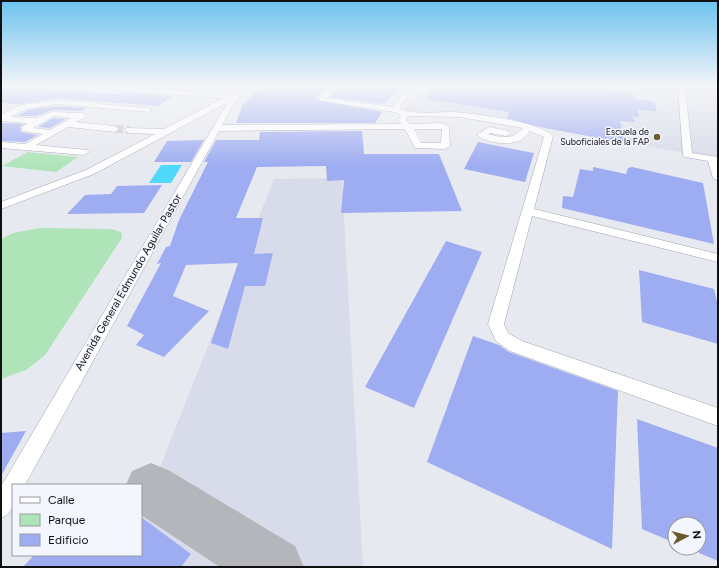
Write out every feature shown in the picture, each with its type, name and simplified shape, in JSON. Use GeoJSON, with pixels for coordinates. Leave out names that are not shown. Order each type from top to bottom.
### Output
{"type":"FeatureCollection","features":[{"type":"Feature","properties":{"kind":"street"},"geometry":{"type":"LineString","coordinates":[[1,119],[13,113]]}},
{"type":"Feature","properties":{"kind":"street"},"geometry":{"type":"LineString","coordinates":[[27,147],[88,113]]}},
{"type":"Feature","properties":{"kind":"street"},"geometry":{"type":"LineString","coordinates":[[1,206],[85,167],[188,113]]}},
{"type":"Feature","properties":{"kind":"street"},"geometry":{"type":"LineString","coordinates":[[1,206],[90,172],[203,113]]}},
{"type":"Feature","properties":{"kind":"street","name":"Avenida General Edmundo Aguilar Pastor"},"geometry":{"type":"LineString","coordinates":[[14,484],[224,113]]}},
{"type":"Feature","properties":{"kind":"street"},"geometry":{"type":"LineString","coordinates":[[402,113],[416,116],[459,115],[525,131],[544,131],[549,136],[496,324],[502,337],[516,346],[718,417]]}},
{"type":"Feature","properties":{"kind":"street"},"geometry":{"type":"LineString","coordinates":[[684,113],[688,155],[715,160],[718,178]]}},
{"type":"Feature","properties":{"kind":"street"},"geometry":{"type":"LineString","coordinates":[[52,133],[26,130],[26,128],[52,114],[82,116]]}},
{"type":"Feature","properties":{"kind":"street"},"geometry":{"type":"LineString","coordinates":[[216,128],[408,126],[402,120],[406,114]]}},
{"type":"Feature","properties":{"kind":"street"},"geometry":{"type":"LineString","coordinates":[[1,119],[37,121]]}},
{"type":"Feature","properties":{"kind":"street"},"geometry":{"type":"LineString","coordinates":[[67,124],[115,129]]}},
{"type":"Feature","properties":{"kind":"street"},"geometry":{"type":"LineString","coordinates":[[129,130],[165,132]]}},
{"type":"Feature","properties":{"kind":"street"},"geometry":{"type":"LineString","coordinates":[[1,145],[84,152]]}},
{"type":"Feature","properties":{"kind":"street"},"geometry":{"type":"LineString","coordinates":[[528,211],[718,258]]}},
{"type":"Feature","properties":{"kind":"street","name":"Avenida General Edmundo Aguilar Pastor"},"geometry":{"type":"LineString","coordinates":[[1,507],[12,487]]}},
{"type":"Feature","properties":{"kind":"shaded area"},"geometry":{"type":"Polygon","coordinates":[[[408,113],[718,113],[718,159],[473,115],[413,114],[408,113]]]}},
{"type":"Feature","properties":{"kind":"shaded area"},"geometry":{"type":"Polygon","coordinates":[[[342,178],[363,567],[113,567],[142,556],[142,508],[151,490],[274,179],[342,178]]]}},
{"type":"Feature","properties":{"kind":"green space"},"geometry":{"type":"Polygon","coordinates":[[[28,152],[78,157],[56,172],[2,166],[28,152]]]}},
{"type":"Feature","properties":{"kind":"green space"},"geometry":{"type":"Polygon","coordinates":[[[40,228],[111,229],[121,232],[122,238],[45,355],[26,370],[1,379],[1,239],[13,233],[40,228]]]}},
{"type":"Feature","properties":{"kind":"water"},"geometry":{"type":"Polygon","coordinates":[[[161,165],[182,165],[171,183],[149,183],[161,165]]]}},
{"type":"Feature","properties":{"kind":"building"},"geometry":{"type":"Polygon","coordinates":[[[23,113],[45,113],[36,116],[17,116],[23,113]]]}},
{"type":"Feature","properties":{"kind":"building"},"geometry":{"type":"Polygon","coordinates":[[[240,113],[382,113],[375,123],[236,123],[240,113]]]}},
{"type":"Feature","properties":{"kind":"building"},"geometry":{"type":"Polygon","coordinates":[[[509,113],[638,113],[639,117],[632,116],[635,122],[620,121],[625,143],[540,127],[507,118],[509,113]]]}},
{"type":"Feature","properties":{"kind":"building"},"geometry":{"type":"Polygon","coordinates":[[[53,118],[66,119],[50,128],[38,127],[53,118]]]}},
{"type":"Feature","properties":{"kind":"building"},"geometry":{"type":"Polygon","coordinates":[[[1,124],[24,124],[20,127],[21,132],[38,135],[25,142],[1,141],[1,124]]]}},
{"type":"Feature","properties":{"kind":"building"},"geometry":{"type":"Polygon","coordinates":[[[362,131],[364,154],[439,154],[462,211],[341,213],[344,180],[327,181],[326,166],[257,167],[236,218],[263,218],[254,254],[273,253],[265,286],[245,286],[228,349],[211,343],[238,263],[186,265],[173,296],[209,311],[164,357],[136,345],[144,335],[127,326],[161,263],[157,264],[166,247],[170,246],[179,220],[208,162],[204,162],[216,140],[259,140],[260,132],[362,131]]]}},
{"type":"Feature","properties":{"kind":"building"},"geometry":{"type":"Polygon","coordinates":[[[204,140],[191,162],[154,162],[167,141],[204,140]]]}},
{"type":"Feature","properties":{"kind":"building"},"geometry":{"type":"Polygon","coordinates":[[[478,142],[534,153],[525,182],[464,169],[478,142]]]}},
{"type":"Feature","properties":{"kind":"building"},"geometry":{"type":"Polygon","coordinates":[[[593,167],[626,174],[628,168],[632,167],[703,183],[714,244],[562,208],[563,196],[573,197],[580,169],[593,171],[593,167]]]}},
{"type":"Feature","properties":{"kind":"building"},"geometry":{"type":"Polygon","coordinates":[[[162,185],[144,213],[67,214],[85,195],[111,194],[117,186],[162,185]]]}},
{"type":"Feature","properties":{"kind":"building"},"geometry":{"type":"Polygon","coordinates":[[[446,241],[482,252],[414,408],[365,387],[446,241]]]}},
{"type":"Feature","properties":{"kind":"building"},"geometry":{"type":"Polygon","coordinates":[[[639,270],[714,289],[718,306],[718,344],[642,322],[639,270]]]}},
{"type":"Feature","properties":{"kind":"building"},"geometry":{"type":"Polygon","coordinates":[[[473,336],[499,345],[509,352],[618,391],[612,549],[427,462],[473,336]]]}},
{"type":"Feature","properties":{"kind":"building"},"geometry":{"type":"Polygon","coordinates":[[[637,419],[718,448],[718,561],[706,556],[707,516],[667,516],[667,540],[642,529],[637,419]]]}},
{"type":"Feature","properties":{"kind":"building"},"geometry":{"type":"Polygon","coordinates":[[[26,431],[1,476],[1,433],[26,431]]]}},
{"type":"Feature","properties":{"kind":"building"},"geometry":{"type":"Polygon","coordinates":[[[142,518],[191,554],[181,567],[23,567],[33,556],[142,556],[142,518]]]}},
{"type":"Feature","properties":{"kind":"taxiway"},"geometry":{"type":"LineString","coordinates":[[151,490],[274,567]]}},
{"type":"Feature","properties":{"kind":"tunnel"},"geometry":{"type":"LineString","coordinates":[[115,129],[129,130]]}},
{"type":"Feature","properties":{"kind":"place","name":"Escuela de Suboficiales de la FAP"},"geometry":{"type":"Point","coordinates":[657,137]}}]}
